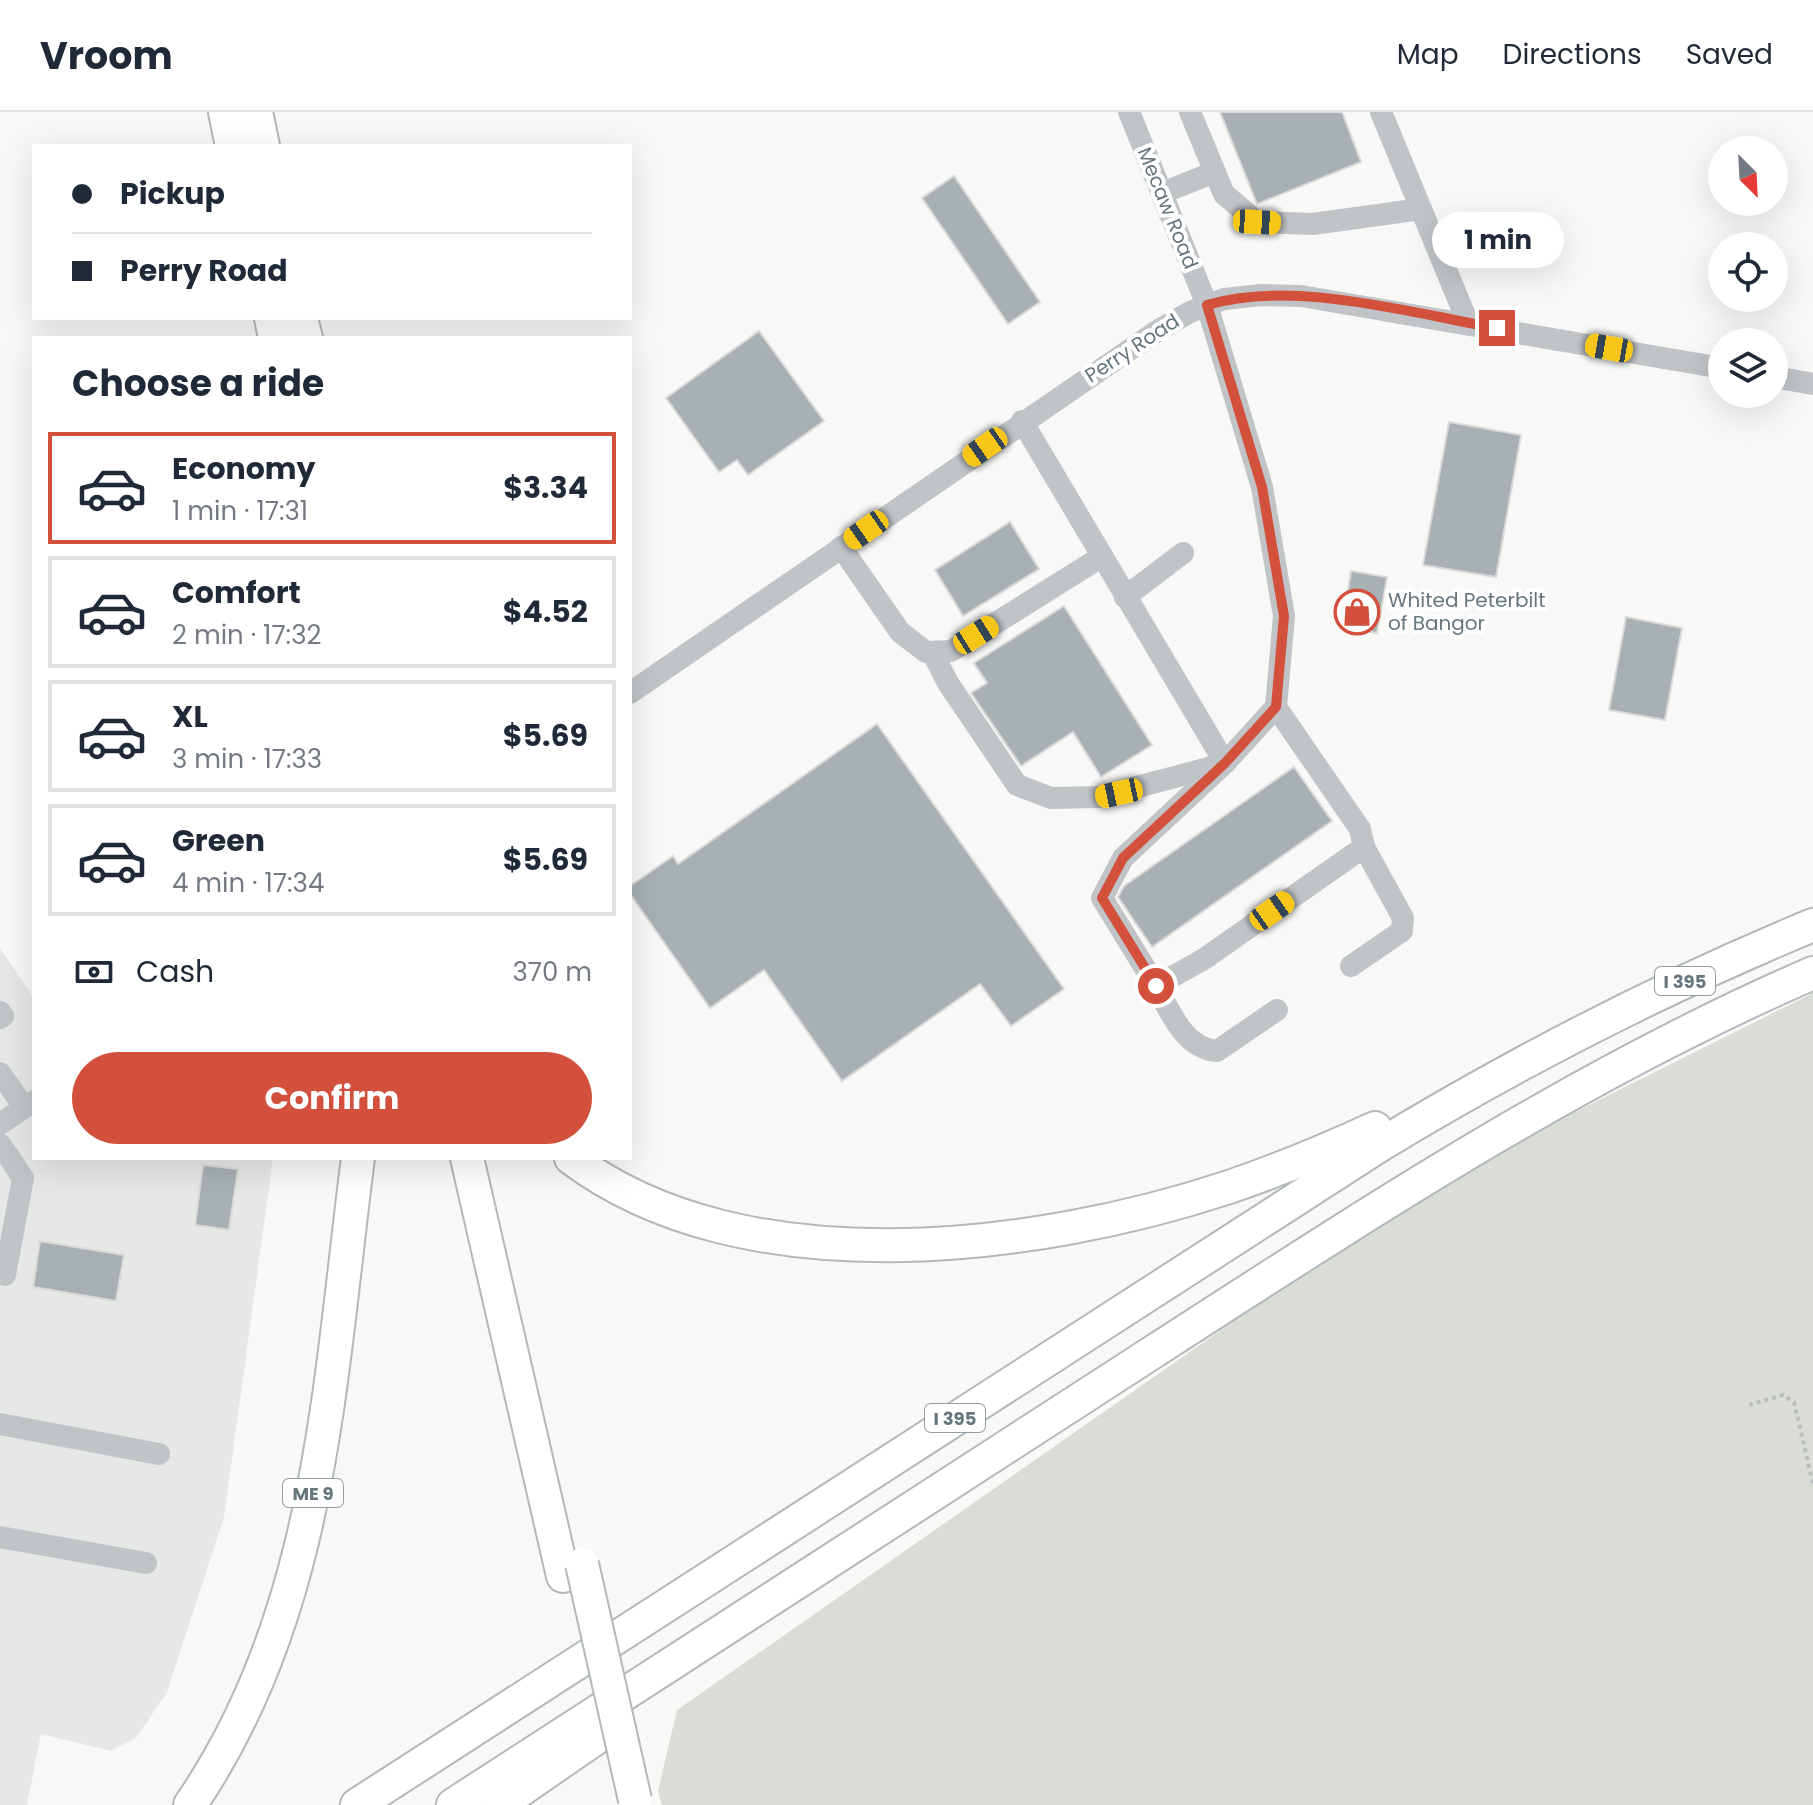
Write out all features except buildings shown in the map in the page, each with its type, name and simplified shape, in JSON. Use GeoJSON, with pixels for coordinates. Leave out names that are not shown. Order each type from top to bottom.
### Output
{"type":"FeatureCollection","features":[{"type":"Feature","properties":{"kind":"highway"},"geometry":{"type":"LineString","coordinates":[[225,112],[232,144]]}},
{"type":"Feature","properties":{"kind":"highway"},"geometry":{"type":"LineString","coordinates":[[256,112],[263,144]]}},
{"type":"Feature","properties":{"kind":"highway","name":"I 395"},"geometry":{"type":"LineString","coordinates":[[357,1805],[1321,1181],[1438,1110],[1560,1043],[1685,981],[1813,925]]}},
{"type":"Feature","properties":{"kind":"highway","name":"I 395"},"geometry":{"type":"LineString","coordinates":[[453,1805],[1310,1251],[1480,1145],[1641,1055],[1813,973]]}},
{"type":"Feature","properties":{"kind":"highway"},"geometry":{"type":"LineString","coordinates":[[574,1160],[612,1184],[650,1202],[747,1232],[868,1243],[992,1238],[1105,1220],[1238,1184],[1346,1141],[1560,1043]]}},
{"type":"Feature","properties":{"kind":"highway","name":"ME 9"},"geometry":{"type":"LineString","coordinates":[[190,1805],[224,1752],[256,1691],[281,1625],[300,1558],[318,1463],[358,1160]]}},
{"type":"Feature","properties":{"kind":"highway"},"geometry":{"type":"LineString","coordinates":[[468,1160],[629,1803]]}},
{"type":"Feature","properties":{"kind":"highway"},"geometry":{"type":"LineString","coordinates":[[490,1160],[572,1570]]}},
{"type":"Feature","properties":{"kind":"highway"},"geometry":{"type":"LineString","coordinates":[[499,1805],[694,1667],[787,1589]]}},
{"type":"Feature","properties":{"kind":"street","name":"Mecaw Road"},"geometry":{"type":"LineString","coordinates":[[1129,112],[1207,305],[1262,487],[1284,616],[1276,707]]}},
{"type":"Feature","properties":{"kind":"street"},"geometry":{"type":"LineString","coordinates":[[1190,112],[1224,194],[1257,222],[1313,224],[1421,209]]}},
{"type":"Feature","properties":{"kind":"street"},"geometry":{"type":"LineString","coordinates":[[1381,112],[1468,323]]}},
{"type":"Feature","properties":{"kind":"street"},"geometry":{"type":"LineString","coordinates":[[1162,193],[1215,172]]}},
{"type":"Feature","properties":{"kind":"street","name":"Perry Road"},"geometry":{"type":"LineString","coordinates":[[632,692],[1022,421],[1157,331],[1207,305],[1242,296],[1301,296],[1708,366]]}},
{"type":"Feature","properties":{"kind":"street"},"geometry":{"type":"LineString","coordinates":[[1788,380],[1813,384]]}},
{"type":"Feature","properties":{"kind":"street"},"geometry":{"type":"LineString","coordinates":[[1022,421],[1225,763]]}},
{"type":"Feature","properties":{"kind":"street"},"geometry":{"type":"LineString","coordinates":[[841,547],[900,632],[926,652],[951,651],[1101,557]]}},
{"type":"Feature","properties":{"kind":"street"},"geometry":{"type":"LineString","coordinates":[[1125,597],[1183,553]]}},
{"type":"Feature","properties":{"kind":"street"},"geometry":{"type":"LineString","coordinates":[[932,652],[948,683],[1017,785],[1051,798],[1099,797],[1225,763]]}},
{"type":"Feature","properties":{"kind":"street"},"geometry":{"type":"LineString","coordinates":[[1277,1010],[1217,1051],[1202,1050],[1185,1036],[1102,898],[1123,858],[1225,763],[1276,707],[1360,829],[1364,847],[1403,918],[1402,931],[1351,966]]}},
{"type":"Feature","properties":{"kind":"street"},"geometry":{"type":"LineString","coordinates":[[1156,986],[1204,959],[1364,847]]}},
{"type":"Feature","properties":{"kind":"street"},"geometry":{"type":"LineString","coordinates":[[0,1073],[29,1104],[0,1124]]}},
{"type":"Feature","properties":{"kind":"street"},"geometry":{"type":"LineString","coordinates":[[0,1144],[23,1178],[5,1275]]}},
{"type":"Feature","properties":{"kind":"street"},"geometry":{"type":"LineString","coordinates":[[0,1424],[159,1454]]}},
{"type":"Feature","properties":{"kind":"street"},"geometry":{"type":"LineString","coordinates":[[0,1537],[146,1563]]}},
{"type":"Feature","properties":{"kind":"path"},"geometry":{"type":"LineString","coordinates":[[1749,1405],[1783,1395],[1794,1402],[1813,1484]]}},
{"type":"Feature","properties":{"kind":"shaded area"},"geometry":{"type":"Polygon","coordinates":[[[0,948],[32,995],[32,1160],[273,1160],[224,1517],[167,1692],[137,1737],[111,1751],[41,1734],[27,1805],[0,1805],[0,948]]]}},
{"type":"Feature","properties":{"kind":"shaded area"},"geometry":{"type":"Polygon","coordinates":[[[1813,993],[1813,1805],[662,1805],[658,1791],[677,1710],[1333,1252],[1426,1195],[1567,1116],[1813,993]]]}},
{"type":"Feature","properties":{"kind":"place","name":"Whited Peterbilt of Bangor"},"geometry":{"type":"Point","coordinates":[1357,612]}},
{"type":"Feature","properties":{"kind":"route"},"geometry":{"type":"LineString","coordinates":[[1156,986],[1102,898],[1123,858],[1225,763],[1276,707],[1284,616],[1262,487],[1207,305],[1242,296],[1301,296],[1497,328]]}}]}
